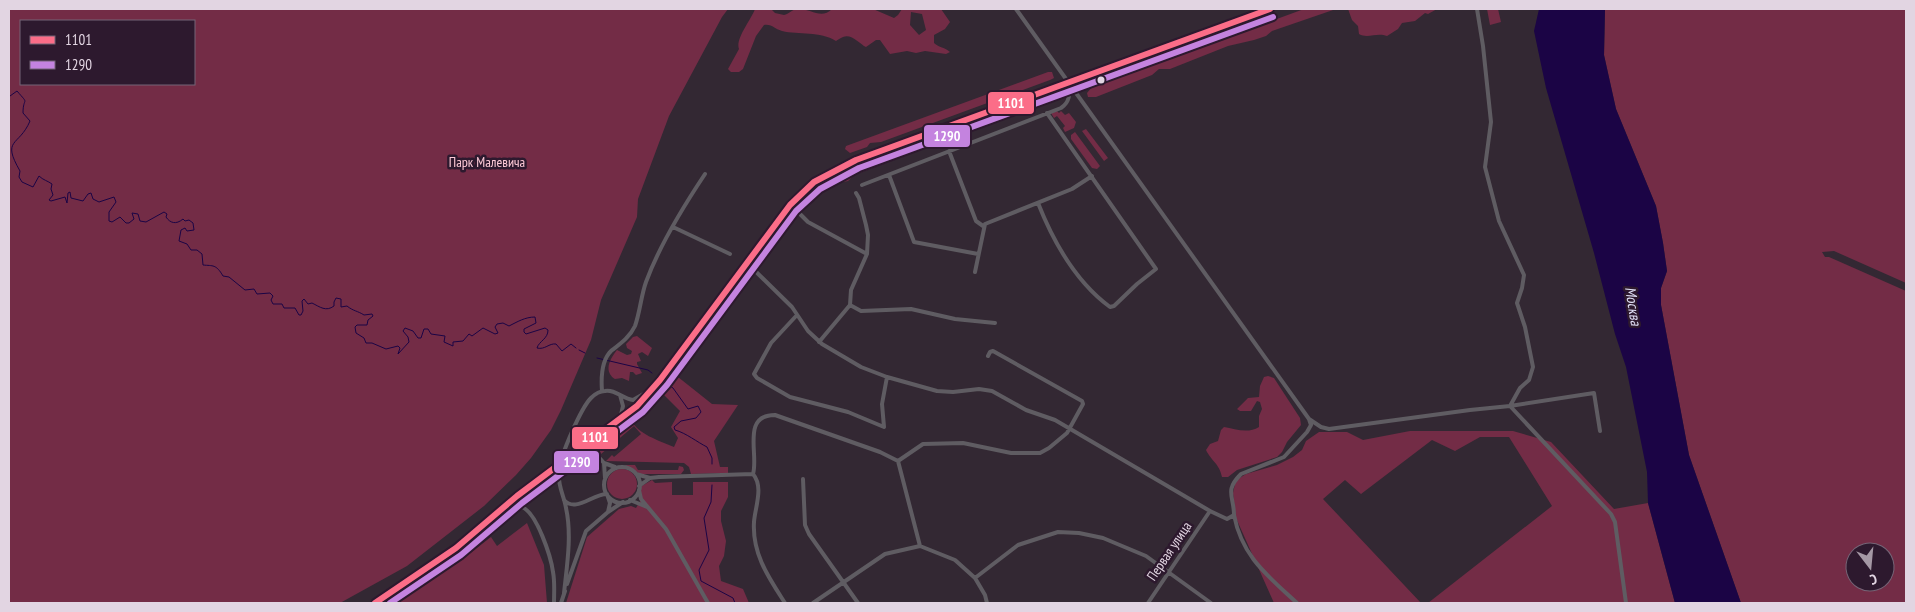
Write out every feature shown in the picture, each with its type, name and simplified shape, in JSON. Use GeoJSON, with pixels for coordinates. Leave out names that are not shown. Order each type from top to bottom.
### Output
{"type":"FeatureCollection","features":[{"type":"Feature","properties":{"kind":"main road"},"geometry":{"type":"LineString","coordinates":[[375,603],[456,548],[495,514],[637,406],[655,387],[790,204],[812,183],[844,165],[1270,9]]}},
{"type":"Feature","properties":{"kind":"street"},"geometry":{"type":"LineString","coordinates":[[1016,9],[1309,419],[1311,425],[1307,432],[1284,457],[1241,474],[1231,488],[1230,494],[1235,523],[1251,559],[1297,603]]}},
{"type":"Feature","properties":{"kind":"street"},"geometry":{"type":"LineString","coordinates":[[1477,9],[1483,46],[1490,122],[1485,167],[1499,221],[1524,275],[1517,303],[1525,326],[1533,367],[1529,380],[1520,388],[1510,406]]}},
{"type":"Feature","properties":{"kind":"street"},"geometry":{"type":"LineString","coordinates":[[862,185],[1061,108],[1068,101],[1067,82]]}},
{"type":"Feature","properties":{"kind":"street"},"geometry":{"type":"LineString","coordinates":[[1038,203],[1051,235],[1082,279],[1108,306],[1112,307],[1156,269],[1047,113]]}},
{"type":"Feature","properties":{"kind":"street"},"geometry":{"type":"LineString","coordinates":[[949,152],[976,221],[983,226]]}},
{"type":"Feature","properties":{"kind":"street"},"geometry":{"type":"LineString","coordinates":[[602,391],[601,374],[609,354],[632,332],[642,304],[645,284],[654,262],[689,198],[706,174]]}},
{"type":"Feature","properties":{"kind":"street"},"geometry":{"type":"LineString","coordinates":[[889,175],[914,242],[978,254]]}},
{"type":"Feature","properties":{"kind":"street"},"geometry":{"type":"LineString","coordinates":[[975,272],[983,226],[1072,189],[1092,176]]}},
{"type":"Feature","properties":{"kind":"street"},"geometry":{"type":"LineString","coordinates":[[819,342],[850,305],[851,290],[867,254],[868,235],[860,198],[856,193]]}},
{"type":"Feature","properties":{"kind":"street"},"geometry":{"type":"LineString","coordinates":[[790,204],[808,222],[867,254]]}},
{"type":"Feature","properties":{"kind":"street"},"geometry":{"type":"LineString","coordinates":[[673,227],[730,254]]}},
{"type":"Feature","properties":{"kind":"street"},"geometry":{"type":"LineString","coordinates":[[746,262],[792,306],[805,328],[819,342],[862,367],[886,377],[937,391],[953,392],[979,389],[992,391],[1026,410],[1051,418],[1210,511],[1227,519],[1234,516]]}},
{"type":"Feature","properties":{"kind":"street"},"geometry":{"type":"LineString","coordinates":[[850,305],[861,312],[911,309],[955,319],[995,324]]}},
{"type":"Feature","properties":{"kind":"street"},"geometry":{"type":"LineString","coordinates":[[797,315],[771,343],[754,374],[757,378],[790,397],[848,412],[884,427],[882,404],[886,377]]}},
{"type":"Feature","properties":{"kind":"street"},"geometry":{"type":"LineString","coordinates":[[898,461],[923,444],[963,443],[1011,453],[1040,453],[1049,448],[1070,429],[1083,404],[1082,401],[993,351],[988,356]]}},
{"type":"Feature","properties":{"kind":"street"},"geometry":{"type":"LineString","coordinates":[[564,593],[569,533],[566,508],[559,487],[560,464],[582,412],[590,399],[602,391],[611,391],[633,400],[655,387]]}},
{"type":"Feature","properties":{"kind":"street"},"geometry":{"type":"LineString","coordinates":[[1309,419],[1328,430],[1594,393],[1600,431]]}},
{"type":"Feature","properties":{"kind":"street"},"geometry":{"type":"LineString","coordinates":[[620,395],[623,406],[620,420]]}},
{"type":"Feature","properties":{"kind":"street"},"geometry":{"type":"LineString","coordinates":[[1510,406],[1611,514],[1615,522],[1626,603]]}},
{"type":"Feature","properties":{"kind":"street"},"geometry":{"type":"LineString","coordinates":[[752,474],[755,467],[754,431],[759,420],[767,415],[775,415],[880,452],[898,461],[920,546]]}},
{"type":"Feature","properties":{"kind":"street"},"geometry":{"type":"LineString","coordinates":[[595,453],[598,440],[610,427]]}},
{"type":"Feature","properties":{"kind":"street"},"geometry":{"type":"LineString","coordinates":[[587,444],[604,463],[630,469],[636,474],[639,480],[641,499],[666,529],[708,603]]}},
{"type":"Feature","properties":{"kind":"street"},"geometry":{"type":"LineString","coordinates":[[563,462],[583,452],[595,453]]}},
{"type":"Feature","properties":{"kind":"street"},"geometry":{"type":"LineString","coordinates":[[604,463],[607,495],[610,503],[608,512]]}},
{"type":"Feature","properties":{"kind":"street"},"geometry":{"type":"LineString","coordinates":[[594,496],[611,471],[620,467]]}},
{"type":"Feature","properties":{"kind":"street"},"geometry":{"type":"LineString","coordinates":[[636,474],[650,478],[752,474],[758,480],[754,523],[756,548],[763,568],[785,603]]}},
{"type":"Feature","properties":{"kind":"street"},"geometry":{"type":"LineString","coordinates":[[561,603],[584,534],[608,512],[630,500],[650,478]]}},
{"type":"Feature","properties":{"kind":"street"},"geometry":{"type":"LineString","coordinates":[[803,479],[805,524],[809,534],[858,603]]}},
{"type":"Feature","properties":{"kind":"street"},"geometry":{"type":"LineString","coordinates":[[563,498],[567,503],[577,505],[594,496],[607,495],[617,501],[624,502]]}},
{"type":"Feature","properties":{"kind":"street"},"geometry":{"type":"LineString","coordinates":[[630,500],[649,508]]}},
{"type":"Feature","properties":{"kind":"street"},"geometry":{"type":"LineString","coordinates":[[495,514],[514,506],[522,506],[535,520],[553,572],[554,603]]}},
{"type":"Feature","properties":{"kind":"street","name":"Первая улица"},"geometry":{"type":"LineString","coordinates":[[1148,603],[1210,511]]}},
{"type":"Feature","properties":{"kind":"street"},"geometry":{"type":"LineString","coordinates":[[975,578],[1018,545],[1058,532],[1079,533],[1117,543],[1146,556],[1211,603]]}},
{"type":"Feature","properties":{"kind":"street"},"geometry":{"type":"LineString","coordinates":[[813,603],[885,554],[920,546],[955,560],[975,578],[985,595],[987,603]]}},
{"type":"Feature","properties":{"kind":"green space","name":"Парк Малевича"},"geometry":{"type":"Polygon","coordinates":[[[9,9],[728,9],[669,116],[638,199],[637,217],[601,300],[591,340],[551,430],[531,458],[484,506],[407,566],[340,603],[9,603],[9,9]]]}},
{"type":"Feature","properties":{"kind":"green space"},"geometry":{"type":"Polygon","coordinates":[[[755,9],[771,9],[775,13],[784,15],[798,9],[824,14],[832,9],[873,9],[894,18],[902,9],[941,9],[950,22],[945,29],[934,35],[934,43],[950,52],[946,54],[907,51],[890,54],[880,40],[876,40],[866,47],[849,36],[836,41],[816,34],[782,31],[769,25],[764,25],[756,36],[743,69],[739,72],[731,72],[728,69],[739,49],[739,40],[755,9]],[[911,12],[910,25],[919,35],[926,30],[922,14],[911,12]]]}},
{"type":"Feature","properties":{"kind":"green space"},"geometry":{"type":"Polygon","coordinates":[[[1304,9],[1336,9],[1272,31],[1266,36],[1228,46],[1170,69],[1159,69],[1152,75],[1096,97],[1088,97],[1087,93],[1092,87],[1304,9]]]}},
{"type":"Feature","properties":{"kind":"green space"},"geometry":{"type":"Polygon","coordinates":[[[1348,9],[1437,9],[1428,14],[1425,13],[1415,21],[1402,23],[1398,29],[1387,36],[1366,36],[1359,34],[1358,26],[1352,20],[1348,9]]]}},
{"type":"Feature","properties":{"kind":"green space"},"geometry":{"type":"Polygon","coordinates":[[[1487,9],[1498,9],[1501,22],[1490,25],[1487,9]]]}},
{"type":"Feature","properties":{"kind":"green space"},"geometry":{"type":"Polygon","coordinates":[[[1605,9],[1906,9],[1906,283],[1834,251],[1822,252],[1825,257],[1829,257],[1906,291],[1906,603],[1741,603],[1689,455],[1661,305],[1661,288],[1667,271],[1656,206],[1616,109],[1604,55],[1605,9]]]}},
{"type":"Feature","properties":{"kind":"green space"},"geometry":{"type":"Polygon","coordinates":[[[1052,72],[1054,78],[881,142],[870,143],[867,147],[850,153],[845,149],[846,146],[1052,72]]]}},
{"type":"Feature","properties":{"kind":"green space"},"geometry":{"type":"Polygon","coordinates":[[[1053,97],[1055,98],[1054,100],[854,175],[848,181],[838,183],[827,190],[819,188],[819,185],[833,178],[989,120],[997,115],[1053,97]]]}},
{"type":"Feature","properties":{"kind":"green space"},"geometry":{"type":"Polygon","coordinates":[[[1057,111],[1059,113],[1061,111],[1065,115],[1069,113],[1076,122],[1074,128],[1065,132],[1063,128],[1065,126],[1057,116],[1054,118],[1051,113],[1057,111]]]}},
{"type":"Feature","properties":{"kind":"green space"},"geometry":{"type":"Polygon","coordinates":[[[1086,129],[1108,158],[1104,161],[1082,131],[1086,129]]]}},
{"type":"Feature","properties":{"kind":"green space"},"geometry":{"type":"Polygon","coordinates":[[[1075,132],[1100,166],[1097,169],[1092,168],[1071,139],[1071,135],[1075,132]]]}},
{"type":"Feature","properties":{"kind":"green space"},"geometry":{"type":"Polygon","coordinates":[[[637,336],[652,348],[648,356],[642,352],[638,354],[641,361],[637,362],[637,364],[642,373],[636,375],[630,372],[629,381],[622,378],[615,379],[609,372],[612,357],[617,350],[627,355],[631,354],[632,351],[627,348],[626,344],[633,337],[637,336]]]}},
{"type":"Feature","properties":{"kind":"green space"},"geometry":{"type":"Polygon","coordinates":[[[673,373],[712,404],[738,405],[714,441],[720,467],[728,467],[728,473],[691,474],[689,467],[684,463],[606,461],[612,455],[614,457],[641,434],[634,426],[601,454],[598,446],[630,419],[644,433],[674,447],[678,438],[671,427],[680,411],[659,390],[673,373]]]}},
{"type":"Feature","properties":{"kind":"green space"},"geometry":{"type":"Polygon","coordinates":[[[1264,377],[1274,378],[1300,418],[1301,425],[1277,457],[1237,470],[1228,477],[1222,477],[1206,450],[1210,444],[1218,441],[1221,430],[1224,427],[1246,431],[1259,427],[1259,416],[1262,409],[1260,402],[1257,401],[1251,411],[1240,411],[1237,409],[1248,398],[1259,397],[1260,386],[1264,377]]]}},
{"type":"Feature","properties":{"kind":"green space"},"geometry":{"type":"Polygon","coordinates":[[[1410,431],[1513,431],[1551,442],[1614,509],[1648,503],[1675,603],[1428,603],[1552,506],[1509,437],[1480,437],[1455,451],[1432,440],[1361,494],[1345,480],[1323,499],[1421,603],[1274,603],[1236,518],[1233,493],[1238,479],[1246,474],[1277,465],[1293,457],[1302,450],[1306,441],[1319,432],[1347,432],[1363,440],[1410,431]]]}},
{"type":"Feature","properties":{"kind":"green space"},"geometry":{"type":"Polygon","coordinates":[[[625,465],[635,465],[638,470],[678,470],[679,466],[683,467],[684,470],[681,474],[640,474],[625,465]]]}},
{"type":"Feature","properties":{"kind":"green space"},"geometry":{"type":"Polygon","coordinates":[[[622,469],[633,473],[637,484],[633,495],[622,499],[611,495],[607,484],[611,473],[622,469]]]}},
{"type":"Feature","properties":{"kind":"green space"},"geometry":{"type":"Polygon","coordinates":[[[652,480],[655,483],[672,482],[672,495],[693,495],[693,482],[728,482],[728,497],[721,511],[721,521],[726,541],[724,556],[719,566],[721,581],[743,589],[749,603],[566,603],[587,537],[619,509],[631,506],[636,508],[642,498],[640,487],[652,480]]]}},
{"type":"Feature","properties":{"kind":"green space"},"geometry":{"type":"Polygon","coordinates":[[[527,523],[544,565],[547,603],[392,603],[460,561],[491,537],[497,546],[527,523]]]}},
{"type":"Feature","properties":{"kind":"water","name":"Москва"},"geometry":{"type":"Polygon","coordinates":[[[1539,9],[1605,9],[1604,55],[1616,109],[1656,206],[1663,243],[1667,271],[1661,288],[1661,305],[1689,455],[1741,603],[1675,603],[1648,503],[1647,472],[1626,367],[1546,88],[1534,31],[1539,9]]]}},
{"type":"Feature","properties":{"kind":"waterway"},"geometry":{"type":"LineString","coordinates":[[9,95],[17,91],[23,98],[25,101],[23,113],[30,121],[12,148],[22,182],[33,187],[39,176],[52,184],[53,195],[49,200],[51,201],[65,197],[67,203],[68,193],[70,192],[71,198],[83,201],[91,193],[93,199],[99,202],[114,197],[116,202],[109,212],[109,221],[112,222],[120,217],[126,223],[129,223],[134,219],[132,213],[138,214],[140,221],[146,222],[164,212],[171,222],[176,223],[183,219],[185,221],[189,220],[193,223],[194,230],[187,231],[185,228],[181,230],[179,241],[187,244],[191,250],[197,250],[202,254],[203,265],[216,268],[223,276],[229,277],[245,290],[254,289],[257,294],[270,293],[273,296],[271,300],[273,304],[282,304],[284,308],[295,308],[299,315],[301,315],[303,311],[302,301],[304,299],[308,304],[312,303],[326,309],[334,306],[336,298],[341,299],[341,307],[347,306],[364,315],[372,314],[373,316],[368,320],[367,325],[357,325],[355,327],[356,333],[364,338],[366,343],[372,343],[386,349],[398,346],[400,348],[398,354],[409,342],[408,337],[403,331],[405,328],[413,331],[418,338],[421,338],[424,329],[428,329],[431,334],[445,336],[444,342],[453,346],[453,342],[463,341],[469,334],[472,336],[483,328],[495,334],[498,333],[495,327],[497,324],[503,323],[509,326],[531,317],[535,317],[536,323],[524,329],[526,334],[545,328],[548,330],[547,336],[537,348],[554,344],[562,351],[571,344],[576,348]]}},
{"type":"Feature","properties":{"kind":"waterway"},"geometry":{"type":"LineString","coordinates":[[579,350],[585,353]]}},
{"type":"Feature","properties":{"kind":"waterway"},"geometry":{"type":"LineString","coordinates":[[597,358],[648,370],[652,373]]}},
{"type":"Feature","properties":{"kind":"waterway"},"geometry":{"type":"LineString","coordinates":[[666,383],[673,388],[688,409],[698,406],[701,412],[696,418],[681,421],[674,427],[675,430],[707,447],[712,458],[712,464]]}},
{"type":"Feature","properties":{"kind":"waterway"},"geometry":{"type":"LineString","coordinates":[[712,485],[711,502],[704,518],[709,550],[699,570],[701,581],[733,598],[735,603]]}},
{"type":"Feature","properties":{"kind":"transit line","name":"1101"},"geometry":{"type":"LineString","coordinates":[[375,603],[456,548],[517,496],[637,406],[660,380],[790,205],[814,182],[856,160],[1270,9]]}},
{"type":"Feature","properties":{"kind":"transit line","name":"1290"},"geometry":{"type":"LineString","coordinates":[[390,603],[461,555],[522,503],[643,412],[667,385],[796,211],[820,189],[859,168],[1273,17]]}}]}
